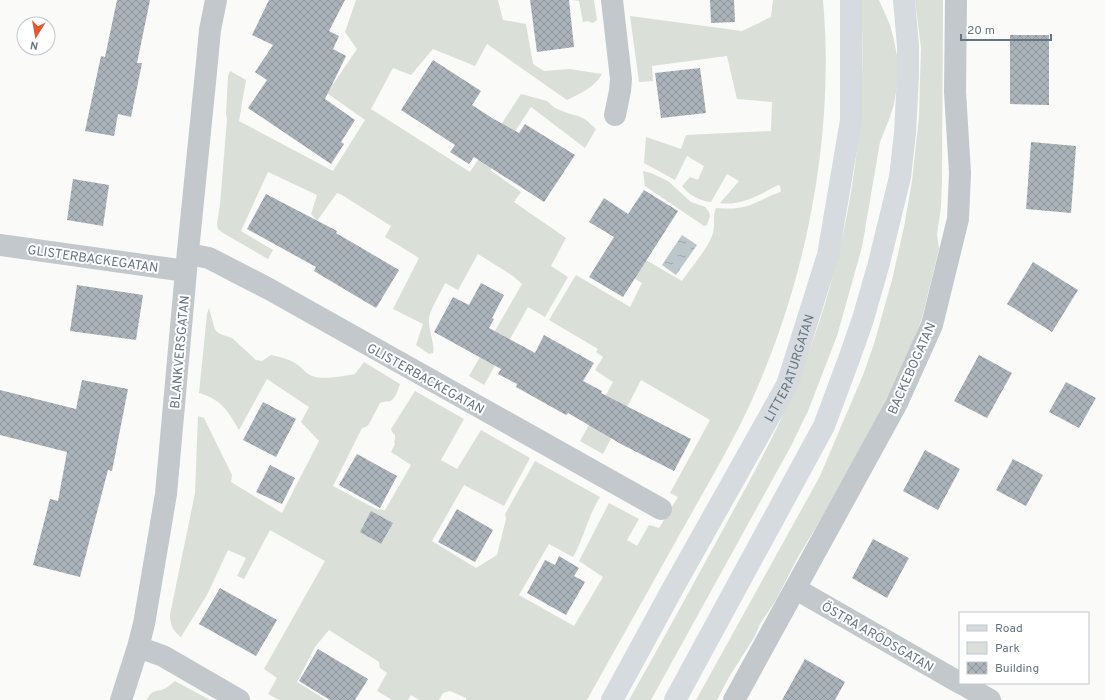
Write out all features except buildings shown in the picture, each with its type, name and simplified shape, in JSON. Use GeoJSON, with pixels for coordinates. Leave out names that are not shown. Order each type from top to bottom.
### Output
{"type":"FeatureCollection","features":[{"type":"Feature","properties":{"kind":"street","name":"BLANKVERSGATAN"},"geometry":{"type":"LineString","coordinates":[[121,700],[138,648],[144,624],[166,494],[210,30],[216,0]]}},
{"type":"Feature","properties":{"kind":"street"},"geometry":{"type":"LineString","coordinates":[[612,0],[621,79],[615,115]]}},
{"type":"Feature","properties":{"kind":"street","name":"LITTERATURGATAN"},"geometry":{"type":"LineString","coordinates":[[612,700],[787,385],[828,255],[851,120],[851,0]]}},
{"type":"Feature","properties":{"kind":"street"},"geometry":{"type":"LineString","coordinates":[[674,700],[824,426],[863,319],[879,263],[900,177],[905,133],[908,76],[908,46],[904,0]]}},
{"type":"Feature","properties":{"kind":"street","name":"BACKEBOGATAN"},"geometry":{"type":"LineString","coordinates":[[734,700],[897,403],[932,325],[958,219],[960,173],[955,92],[956,0]]}},
{"type":"Feature","properties":{"kind":"street","name":"GLISTERBACKEGATAN"},"geometry":{"type":"LineString","coordinates":[[0,245],[187,262],[209,258],[269,289],[661,509]]}},
{"type":"Feature","properties":{"kind":"street","name":"ÖSTRA ARÖDSGATAN"},"geometry":{"type":"LineString","coordinates":[[796,589],[959,682]]}},
{"type":"Feature","properties":{"kind":"street"},"geometry":{"type":"LineString","coordinates":[[138,648],[163,656],[239,700]]}},
{"type":"Feature","properties":{"kind":"street","name":"ÖSTRA ARÖDSGATAN"},"geometry":{"type":"LineString","coordinates":[[962,684],[990,700]]}},
{"type":"Feature","properties":{"kind":"green space"},"geometry":{"type":"Polygon","coordinates":[[[356,0],[498,0],[503,20],[526,24],[533,64],[544,71],[570,69],[602,74],[592,86],[567,100],[487,44],[475,66],[433,49],[411,75],[393,68],[371,109],[470,172],[521,94],[547,101],[555,108],[586,120],[596,129],[585,148],[531,107],[490,170],[521,192],[514,202],[566,238],[551,266],[568,277],[545,317],[528,307],[484,385],[469,376],[522,284],[513,276],[478,254],[458,290],[445,283],[433,306],[429,318],[429,327],[433,345],[433,353],[429,354],[416,345],[423,324],[393,309],[419,258],[385,237],[391,226],[342,195],[337,193],[317,221],[311,214],[317,195],[268,172],[241,231],[273,250],[268,259],[218,229],[217,224],[227,120],[228,76],[230,71],[246,80],[239,121],[333,171],[365,120],[327,93],[357,49],[345,32],[356,0]]]}},
{"type":"Feature","properties":{"kind":"green space"},"geometry":{"type":"Polygon","coordinates":[[[572,0],[594,0],[597,20],[593,23],[587,21],[583,22],[579,1],[572,0]]]}},
{"type":"Feature","properties":{"kind":"green space"},"geometry":{"type":"Polygon","coordinates":[[[773,0],[823,0],[826,51],[825,102],[820,154],[802,256],[788,306],[771,355],[751,402],[718,467],[587,700],[466,700],[466,698],[450,691],[443,693],[439,700],[419,700],[411,695],[408,700],[392,700],[377,691],[387,673],[380,668],[379,662],[329,630],[315,647],[297,682],[326,700],[279,700],[268,694],[277,678],[264,669],[325,561],[270,530],[244,579],[237,576],[246,558],[228,550],[207,595],[181,637],[178,635],[172,628],[170,615],[195,493],[198,416],[204,418],[232,475],[231,482],[282,513],[319,441],[301,422],[309,407],[267,379],[239,430],[231,417],[218,402],[199,393],[207,314],[209,308],[215,330],[220,334],[232,338],[256,360],[262,361],[271,355],[281,357],[300,366],[310,375],[320,378],[355,374],[364,362],[400,384],[394,398],[390,401],[380,403],[369,424],[362,428],[333,486],[376,509],[385,510],[411,465],[391,452],[395,444],[395,435],[391,429],[415,391],[464,419],[441,460],[457,469],[481,430],[530,458],[504,506],[464,485],[432,541],[476,568],[497,555],[506,519],[505,514],[535,461],[600,497],[573,557],[549,544],[519,595],[574,626],[603,577],[579,561],[609,503],[639,519],[627,540],[637,546],[649,525],[659,528],[678,497],[670,493],[710,420],[641,380],[603,454],[580,441],[613,382],[595,370],[603,357],[596,352],[598,349],[549,320],[576,275],[630,307],[642,283],[632,277],[646,260],[682,281],[712,236],[716,208],[732,209],[744,207],[781,191],[780,186],[778,185],[750,199],[735,203],[720,203],[739,181],[727,174],[711,202],[695,197],[682,186],[690,177],[698,180],[704,166],[687,156],[675,180],[644,163],[646,137],[681,149],[686,135],[771,131],[772,102],[737,99],[727,56],[652,66],[653,81],[639,82],[630,16],[742,31],[771,17],[773,0]]]}},
{"type":"Feature","properties":{"kind":"green space"},"geometry":{"type":"Polygon","coordinates":[[[861,0],[879,0],[890,25],[894,40],[898,61],[898,80],[894,104],[880,142],[862,247],[837,336],[808,411],[791,446],[651,700],[629,700],[749,481],[786,409],[809,353],[822,314],[843,236],[856,156],[860,115],[862,66],[861,0]]]}},
{"type":"Feature","properties":{"kind":"green space"},"geometry":{"type":"Polygon","coordinates":[[[915,0],[943,0],[942,178],[941,207],[937,234],[939,249],[922,318],[895,385],[822,517],[798,557],[776,600],[760,624],[755,636],[729,677],[717,700],[696,700],[820,476],[863,375],[874,344],[892,280],[904,227],[912,181],[919,117],[921,48],[915,0]]]}},
{"type":"Feature","properties":{"kind":"green space"},"geometry":{"type":"Polygon","coordinates":[[[643,171],[668,181],[691,202],[705,207],[710,216],[707,225],[704,226],[645,186],[643,171]]]}},
{"type":"Feature","properties":{"kind":"green space"},"geometry":{"type":"Polygon","coordinates":[[[175,681],[210,700],[147,700],[153,692],[166,688],[175,681]]]}},
{"type":"Feature","properties":{"kind":"water"},"geometry":{"type":"Polygon","coordinates":[[[682,235],[697,245],[676,275],[662,265],[682,235]]]}}]}
